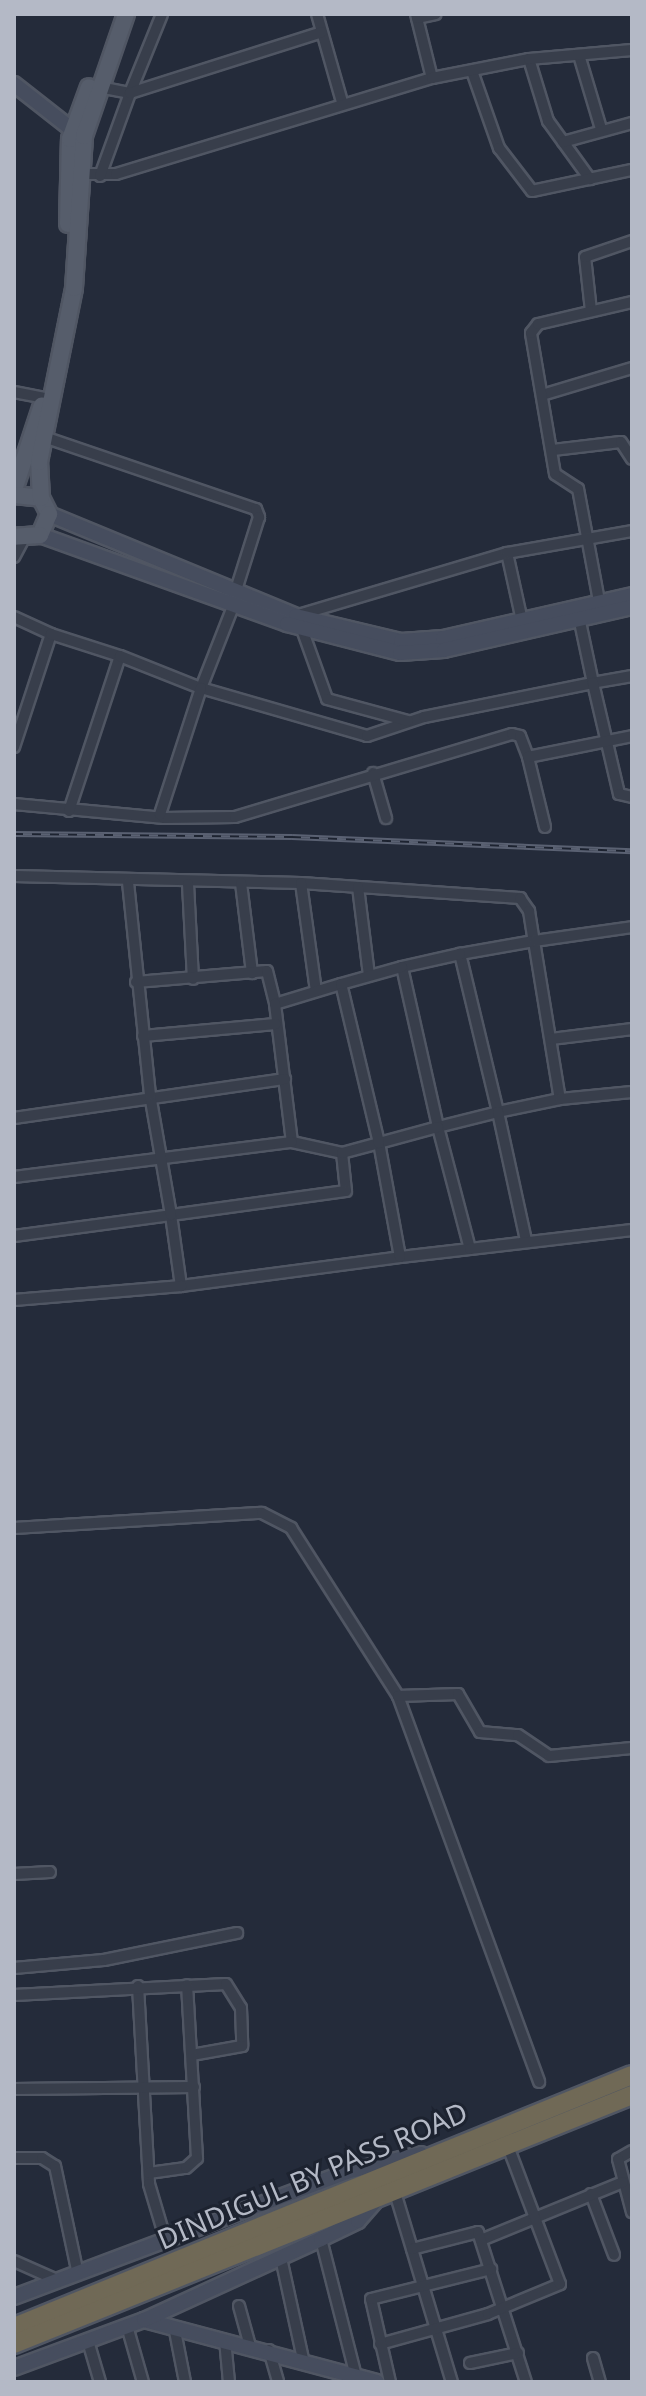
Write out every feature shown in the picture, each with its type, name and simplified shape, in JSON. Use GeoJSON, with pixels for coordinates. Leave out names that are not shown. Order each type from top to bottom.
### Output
{"type":"FeatureCollection","features":[{"type":"Feature","properties":{"kind":"highway","name":"DINDIGUL BY PASS ROAD"},"geometry":{"type":"LineString","coordinates":[[14,2327],[127,2284],[452,2145],[632,2075]]}},
{"type":"Feature","properties":{"kind":"highway","name":"DINDIGUL BY PASS ROAD"},"geometry":{"type":"LineString","coordinates":[[14,2344],[632,2095]]}},
{"type":"Feature","properties":{"kind":"main road"},"geometry":{"type":"LineString","coordinates":[[41,498],[14,492],[44,398],[65,278],[78,134],[115,14]]}},
{"type":"Feature","properties":{"kind":"main road"},"geometry":{"type":"LineString","coordinates":[[20,539],[49,514],[41,498],[44,437],[74,292],[81,174],[78,134],[126,14]]}},
{"type":"Feature","properties":{"kind":"street"},"geometry":{"type":"LineString","coordinates":[[100,176],[162,14]]}},
{"type":"Feature","properties":{"kind":"street"},"geometry":{"type":"LineString","coordinates":[[317,14],[342,102]]}},
{"type":"Feature","properties":{"kind":"street"},"geometry":{"type":"LineString","coordinates":[[432,78],[416,16],[436,14]]}},
{"type":"Feature","properties":{"kind":"street"},"geometry":{"type":"LineString","coordinates":[[99,87],[130,93],[322,32]]}},
{"type":"Feature","properties":{"kind":"street"},"geometry":{"type":"LineString","coordinates":[[81,174],[100,176],[342,102],[432,78],[529,59],[632,50]]}},
{"type":"Feature","properties":{"kind":"street"},"geometry":{"type":"LineString","coordinates":[[579,55],[601,129]]}},
{"type":"Feature","properties":{"kind":"street"},"geometry":{"type":"LineString","coordinates":[[529,59],[548,121],[590,179]]}},
{"type":"Feature","properties":{"kind":"street"},"geometry":{"type":"LineString","coordinates":[[472,71],[499,148],[527,187],[539,192],[632,170]]}},
{"type":"Feature","properties":{"kind":"street"},"geometry":{"type":"LineString","coordinates":[[14,84],[78,134]]}},
{"type":"Feature","properties":{"kind":"street"},"geometry":{"type":"LineString","coordinates":[[563,142],[601,129],[632,123]]}},
{"type":"Feature","properties":{"kind":"street"},"geometry":{"type":"LineString","coordinates":[[591,311],[585,257],[632,241]]}},
{"type":"Feature","properties":{"kind":"street"},"geometry":{"type":"LineString","coordinates":[[599,601],[578,489],[573,482],[557,478],[533,327],[632,302]]}},
{"type":"Feature","properties":{"kind":"street"},"geometry":{"type":"LineString","coordinates":[[542,395],[632,368]]}},
{"type":"Feature","properties":{"kind":"street"},"geometry":{"type":"LineString","coordinates":[[14,392],[44,398]]}},
{"type":"Feature","properties":{"kind":"street"},"geometry":{"type":"LineString","coordinates":[[44,437],[256,509],[259,517],[235,597],[201,688],[160,814]]}},
{"type":"Feature","properties":{"kind":"street"},"geometry":{"type":"LineString","coordinates":[[553,450],[621,442],[632,459]]}},
{"type":"Feature","properties":{"kind":"street"},"geometry":{"type":"LineString","coordinates":[[49,514],[235,597],[299,622],[401,641],[443,638],[632,607]]}},
{"type":"Feature","properties":{"kind":"street"},"geometry":{"type":"LineString","coordinates":[[299,622],[507,553],[632,531]]}},
{"type":"Feature","properties":{"kind":"street"},"geometry":{"type":"LineString","coordinates":[[14,557],[20,539],[235,597]]}},
{"type":"Feature","properties":{"kind":"street"},"geometry":{"type":"LineString","coordinates":[[507,553],[523,625]]}},
{"type":"Feature","properties":{"kind":"street"},"geometry":{"type":"LineString","coordinates":[[523,625],[599,601],[632,595]]}},
{"type":"Feature","properties":{"kind":"street"},"geometry":{"type":"LineString","coordinates":[[14,617],[51,634],[120,656],[201,688],[351,736],[367,736],[411,721],[632,676]]}},
{"type":"Feature","properties":{"kind":"street"},"geometry":{"type":"LineString","coordinates":[[579,617],[619,794],[632,797]]}},
{"type":"Feature","properties":{"kind":"street"},"geometry":{"type":"LineString","coordinates":[[299,622],[327,699],[411,721]]}},
{"type":"Feature","properties":{"kind":"street"},"geometry":{"type":"LineString","coordinates":[[14,747],[51,634]]}},
{"type":"Feature","properties":{"kind":"street"},"geometry":{"type":"LineString","coordinates":[[69,811],[120,656]]}},
{"type":"Feature","properties":{"kind":"street"},"geometry":{"type":"LineString","coordinates":[[14,804],[69,811],[235,817],[373,773],[512,734],[520,736],[528,757],[545,827]]}},
{"type":"Feature","properties":{"kind":"street"},"geometry":{"type":"LineString","coordinates":[[528,757],[632,736]]}},
{"type":"Feature","properties":{"kind":"street"},"geometry":{"type":"LineString","coordinates":[[373,773],[386,818]]}},
{"type":"Feature","properties":{"kind":"street"},"geometry":{"type":"LineString","coordinates":[[14,876],[188,884],[301,883],[511,895],[526,903],[560,1099]]}},
{"type":"Feature","properties":{"kind":"street"},"geometry":{"type":"LineString","coordinates":[[128,882],[150,1095],[181,1286]]}},
{"type":"Feature","properties":{"kind":"street"},"geometry":{"type":"LineString","coordinates":[[241,883],[252,973]]}},
{"type":"Feature","properties":{"kind":"street"},"geometry":{"type":"LineString","coordinates":[[301,883],[316,991]]}},
{"type":"Feature","properties":{"kind":"street"},"geometry":{"type":"LineString","coordinates":[[188,884],[193,979]]}},
{"type":"Feature","properties":{"kind":"street"},"geometry":{"type":"LineString","coordinates":[[358,887],[369,975]]}},
{"type":"Feature","properties":{"kind":"street"},"geometry":{"type":"LineString","coordinates":[[275,1004],[369,975],[460,954],[632,927]]}},
{"type":"Feature","properties":{"kind":"street"},"geometry":{"type":"LineString","coordinates":[[460,954],[526,1240]]}},
{"type":"Feature","properties":{"kind":"street"},"geometry":{"type":"LineString","coordinates":[[402,967],[438,1127],[470,1249]]}},
{"type":"Feature","properties":{"kind":"street"},"geometry":{"type":"LineString","coordinates":[[136,982],[267,971],[275,1004],[275,1024],[292,1142]]}},
{"type":"Feature","properties":{"kind":"street"},"geometry":{"type":"LineString","coordinates":[[341,984],[379,1143],[400,1257]]}},
{"type":"Feature","properties":{"kind":"street"},"geometry":{"type":"LineString","coordinates":[[143,1036],[275,1024]]}},
{"type":"Feature","properties":{"kind":"street"},"geometry":{"type":"LineString","coordinates":[[551,1039],[632,1029]]}},
{"type":"Feature","properties":{"kind":"street"},"geometry":{"type":"LineString","coordinates":[[14,1118],[150,1095],[285,1079]]}},
{"type":"Feature","properties":{"kind":"street"},"geometry":{"type":"LineString","coordinates":[[14,1177],[161,1156],[292,1142],[342,1153],[498,1112],[560,1099],[632,1092]]}},
{"type":"Feature","properties":{"kind":"street"},"geometry":{"type":"LineString","coordinates":[[14,1236],[343,1194],[347,1188],[342,1153]]}},
{"type":"Feature","properties":{"kind":"street"},"geometry":{"type":"LineString","coordinates":[[14,1300],[181,1286],[526,1240],[632,1230]]}},
{"type":"Feature","properties":{"kind":"street"},"geometry":{"type":"LineString","coordinates":[[14,1528],[262,1513],[281,1520],[331,1587],[398,1696],[539,2082]]}},
{"type":"Feature","properties":{"kind":"street"},"geometry":{"type":"LineString","coordinates":[[398,1696],[458,1694],[480,1732],[518,1735],[549,1756],[632,1748]]}},
{"type":"Feature","properties":{"kind":"street"},"geometry":{"type":"LineString","coordinates":[[14,1874],[50,1872]]}},
{"type":"Feature","properties":{"kind":"street"},"geometry":{"type":"LineString","coordinates":[[14,1968],[104,1960],[237,1933]]}},
{"type":"Feature","properties":{"kind":"street"},"geometry":{"type":"LineString","coordinates":[[14,1995],[138,1986],[226,1984],[241,2008],[240,2048],[192,2055]]}},
{"type":"Feature","properties":{"kind":"street"},"geometry":{"type":"LineString","coordinates":[[149,2173],[196,2163],[187,1985]]}},
{"type":"Feature","properties":{"kind":"street"},"geometry":{"type":"LineString","coordinates":[[138,1986],[149,2173],[165,2238]]}},
{"type":"Feature","properties":{"kind":"street"},"geometry":{"type":"LineString","coordinates":[[14,2089],[194,2087]]}},
{"type":"Feature","properties":{"kind":"street"},"geometry":{"type":"LineString","coordinates":[[380,2344],[504,2308],[560,2284],[507,2144]]}},
{"type":"Feature","properties":{"kind":"street"},"geometry":{"type":"LineString","coordinates":[[14,2297],[346,2172],[452,2145]]}},
{"type":"Feature","properties":{"kind":"street"},"geometry":{"type":"LineString","coordinates":[[632,2151],[618,2159],[632,2212]]}},
{"type":"Feature","properties":{"kind":"street"},"geometry":{"type":"LineString","coordinates":[[14,2158],[42,2158],[55,2166],[78,2274]]}},
{"type":"Feature","properties":{"kind":"street"},"geometry":{"type":"LineString","coordinates":[[481,2240],[623,2182]]}},
{"type":"Feature","properties":{"kind":"street"},"geometry":{"type":"LineString","coordinates":[[14,2368],[144,2320],[281,2258],[358,2221],[388,2192],[412,2249],[452,2382]]}},
{"type":"Feature","properties":{"kind":"street"},"geometry":{"type":"LineString","coordinates":[[591,2194],[614,2255]]}},
{"type":"Feature","properties":{"kind":"street"},"geometry":{"type":"LineString","coordinates":[[412,2249],[474,2230],[481,2240],[491,2269],[526,2382]]}},
{"type":"Feature","properties":{"kind":"street"},"geometry":{"type":"LineString","coordinates":[[321,2239],[356,2376]]}},
{"type":"Feature","properties":{"kind":"street"},"geometry":{"type":"LineString","coordinates":[[281,2258],[303,2359]]}},
{"type":"Feature","properties":{"kind":"street"},"geometry":{"type":"LineString","coordinates":[[14,2261],[59,2281]]}},
{"type":"Feature","properties":{"kind":"street"},"geometry":{"type":"LineString","coordinates":[[390,2382],[371,2299],[491,2269]]}},
{"type":"Feature","properties":{"kind":"street"},"geometry":{"type":"LineString","coordinates":[[239,2306],[250,2346]]}},
{"type":"Feature","properties":{"kind":"street"},"geometry":{"type":"LineString","coordinates":[[144,2320],[175,2331],[303,2359],[336,2376],[356,2376],[377,2382]]}},
{"type":"Feature","properties":{"kind":"street"},"geometry":{"type":"LineString","coordinates":[[127,2326],[143,2382]]}},
{"type":"Feature","properties":{"kind":"street"},"geometry":{"type":"LineString","coordinates":[[175,2331],[185,2382]]}},
{"type":"Feature","properties":{"kind":"street"},"geometry":{"type":"LineString","coordinates":[[225,2340],[229,2382]]}},
{"type":"Feature","properties":{"kind":"street"},"geometry":{"type":"LineString","coordinates":[[88,2341],[100,2382]]}},
{"type":"Feature","properties":{"kind":"street"},"geometry":{"type":"LineString","coordinates":[[269,2350],[278,2382]]}},
{"type":"Feature","properties":{"kind":"street"},"geometry":{"type":"LineString","coordinates":[[470,2363],[518,2353]]}},
{"type":"Feature","properties":{"kind":"street"},"geometry":{"type":"LineString","coordinates":[[593,2358],[600,2382]]}},
{"type":"Feature","properties":{"kind":"railway"},"geometry":{"type":"LineString","coordinates":[[14,834],[292,837],[632,851]]}}]}
